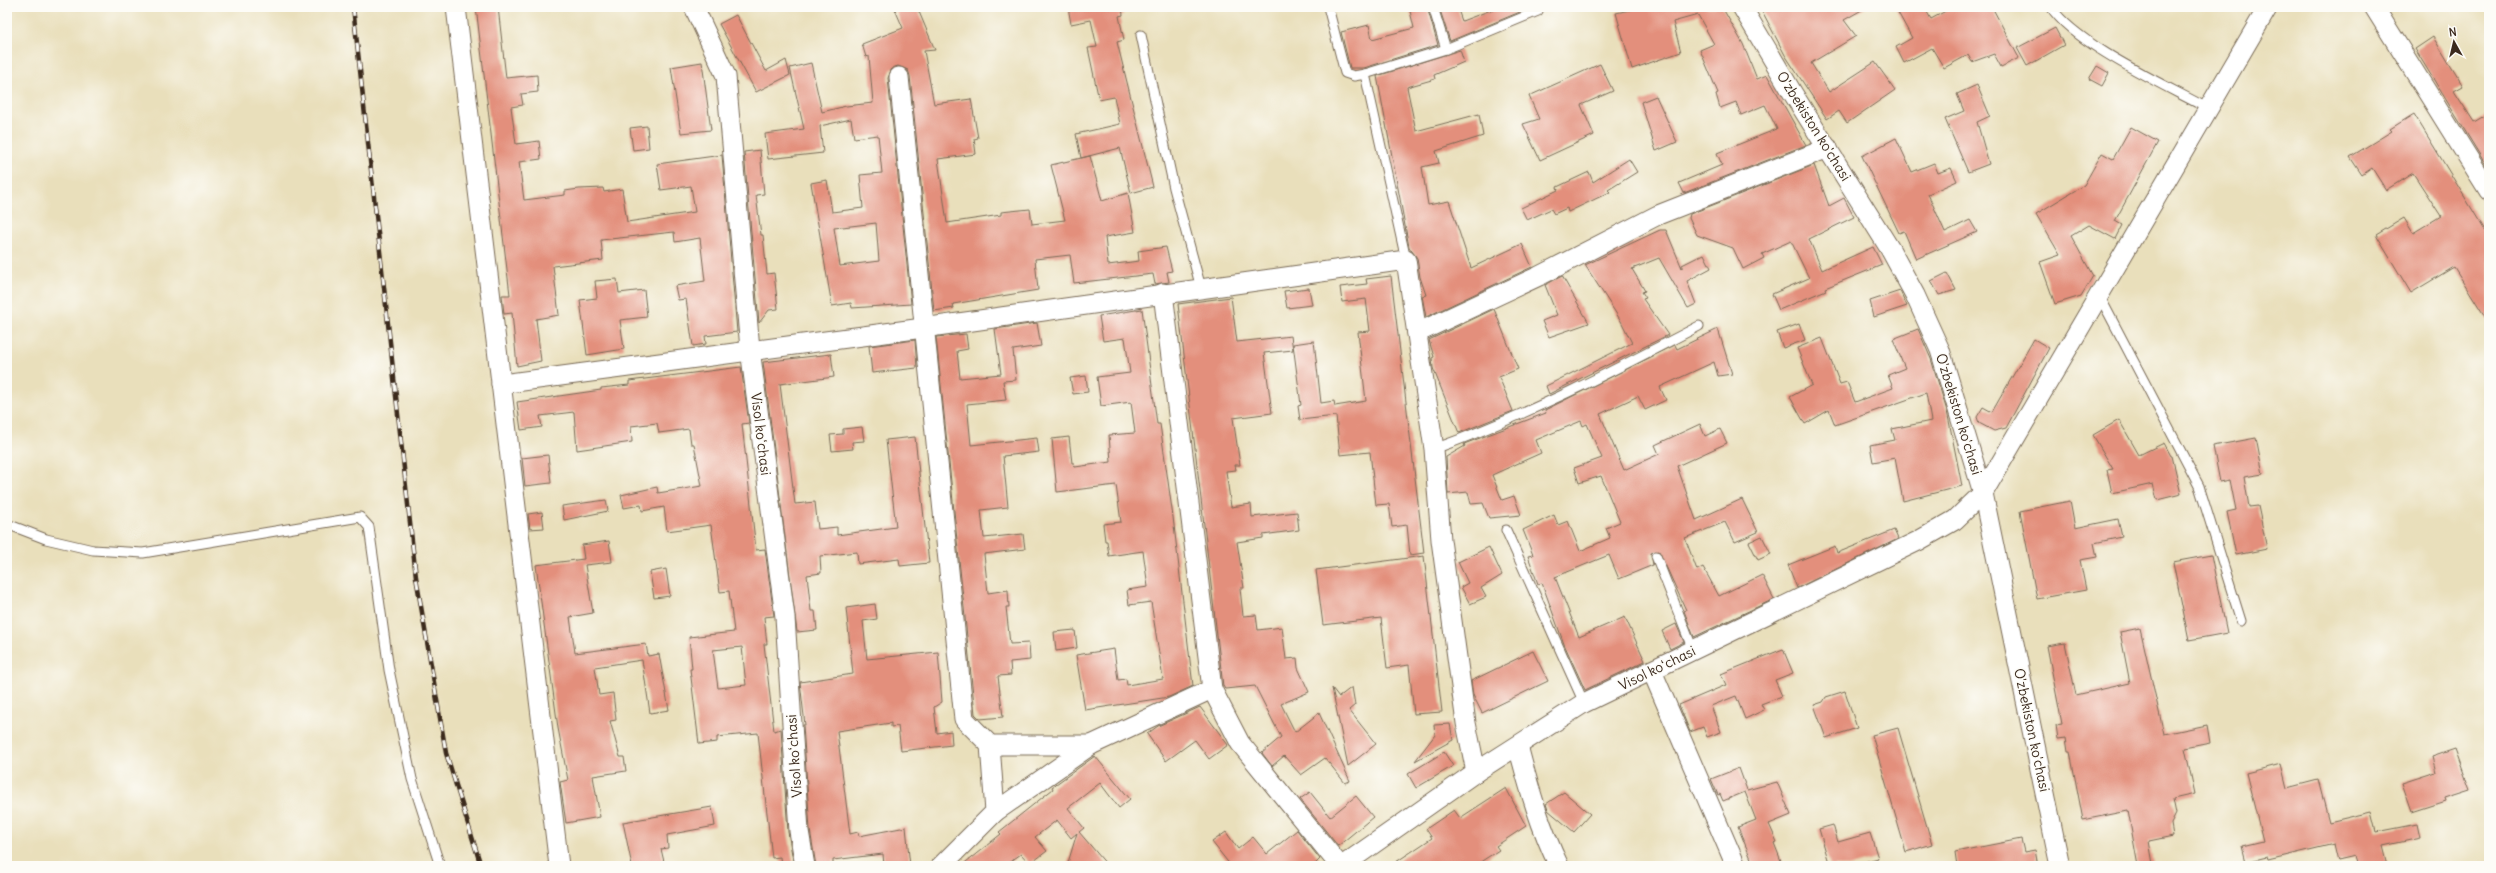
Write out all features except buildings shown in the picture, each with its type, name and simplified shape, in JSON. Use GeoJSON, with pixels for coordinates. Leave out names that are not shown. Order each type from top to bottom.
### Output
{"type":"FeatureCollection","features":[{"type":"Feature","properties":{"kind":"street"},"geometry":{"type":"LineString","coordinates":[[456,7],[474,170],[559,866]]}},
{"type":"Feature","properties":{"kind":"street","name":"O'zbekiston ko'chasi"},"geometry":{"type":"LineString","coordinates":[[1742,7],[1890,249],[1915,295],[1940,350],[1983,493],[2060,866]]}},
{"type":"Feature","properties":{"kind":"street","name":"Visol koʻchasi"},"geometry":{"type":"LineString","coordinates":[[1341,866],[1476,772],[1584,703],[1918,541],[1955,520],[1983,493],[2100,297],[2207,108],[2268,7]]}},
{"type":"Feature","properties":{"kind":"street"},"geometry":{"type":"LineString","coordinates":[[2374,7],[2489,191]]}},
{"type":"Feature","properties":{"kind":"street","name":"Visol koʻchasi"},"geometry":{"type":"LineString","coordinates":[[700,9],[726,76],[750,350],[785,617],[799,831],[805,866]]}},
{"type":"Feature","properties":{"kind":"street"},"geometry":{"type":"LineString","coordinates":[[899,77],[964,719],[990,745],[995,812]]}},
{"type":"Feature","properties":{"kind":"street"},"geometry":{"type":"LineString","coordinates":[[1417,333],[1539,276],[1658,215],[1828,148]]}},
{"type":"Feature","properties":{"kind":"street"},"geometry":{"type":"LineString","coordinates":[[501,384],[924,328],[1163,293],[1406,260],[1434,448],[1441,540],[1466,723],[1476,772]]}},
{"type":"Feature","properties":{"kind":"street"},"geometry":{"type":"LineString","coordinates":[[1163,293],[1212,689],[1240,743],[1341,866]]}},
{"type":"Feature","properties":{"kind":"street"},"geometry":{"type":"LineString","coordinates":[[1652,671],[1736,866]]}},
{"type":"Feature","properties":{"kind":"street"},"geometry":{"type":"LineString","coordinates":[[941,866],[995,812],[1091,745],[1212,689]]}},
{"type":"Feature","properties":{"kind":"street"},"geometry":{"type":"LineString","coordinates":[[990,745],[1091,745]]}},
{"type":"Feature","properties":{"kind":"street"},"geometry":{"type":"LineString","coordinates":[[1518,746],[1530,796],[1543,832],[1559,866]]}},
{"type":"Feature","properties":{"kind":"lane"},"geometry":{"type":"LineString","coordinates":[[1328,7],[1342,70],[1347,75],[1365,74],[1446,50],[1538,11]]}},
{"type":"Feature","properties":{"kind":"lane"},"geometry":{"type":"LineString","coordinates":[[1433,7],[1446,50]]}},
{"type":"Feature","properties":{"kind":"lane"},"geometry":{"type":"LineString","coordinates":[[2051,7],[2070,28],[2091,44],[2207,108]]}},
{"type":"Feature","properties":{"kind":"lane"},"geometry":{"type":"LineString","coordinates":[[1141,35],[1174,188],[1201,288]]}},
{"type":"Feature","properties":{"kind":"lane"},"geometry":{"type":"LineString","coordinates":[[1365,74],[1406,260]]}},
{"type":"Feature","properties":{"kind":"lane"},"geometry":{"type":"LineString","coordinates":[[2100,297],[2199,486],[2241,621]]}},
{"type":"Feature","properties":{"kind":"lane"},"geometry":{"type":"LineString","coordinates":[[1434,448],[1490,429],[1619,367],[1699,326]]}},
{"type":"Feature","properties":{"kind":"lane"},"geometry":{"type":"LineString","coordinates":[[7,524],[46,539],[93,550],[143,552],[360,517],[369,527],[389,670],[412,779],[440,866]]}},
{"type":"Feature","properties":{"kind":"lane"},"geometry":{"type":"LineString","coordinates":[[1506,530],[1584,703]]}},
{"type":"Feature","properties":{"kind":"lane"},"geometry":{"type":"LineString","coordinates":[[1656,556],[1694,650]]}},
{"type":"Feature","properties":{"kind":"railway"},"geometry":{"type":"LineString","coordinates":[[353,7],[416,577],[446,753],[481,866]]}}]}
